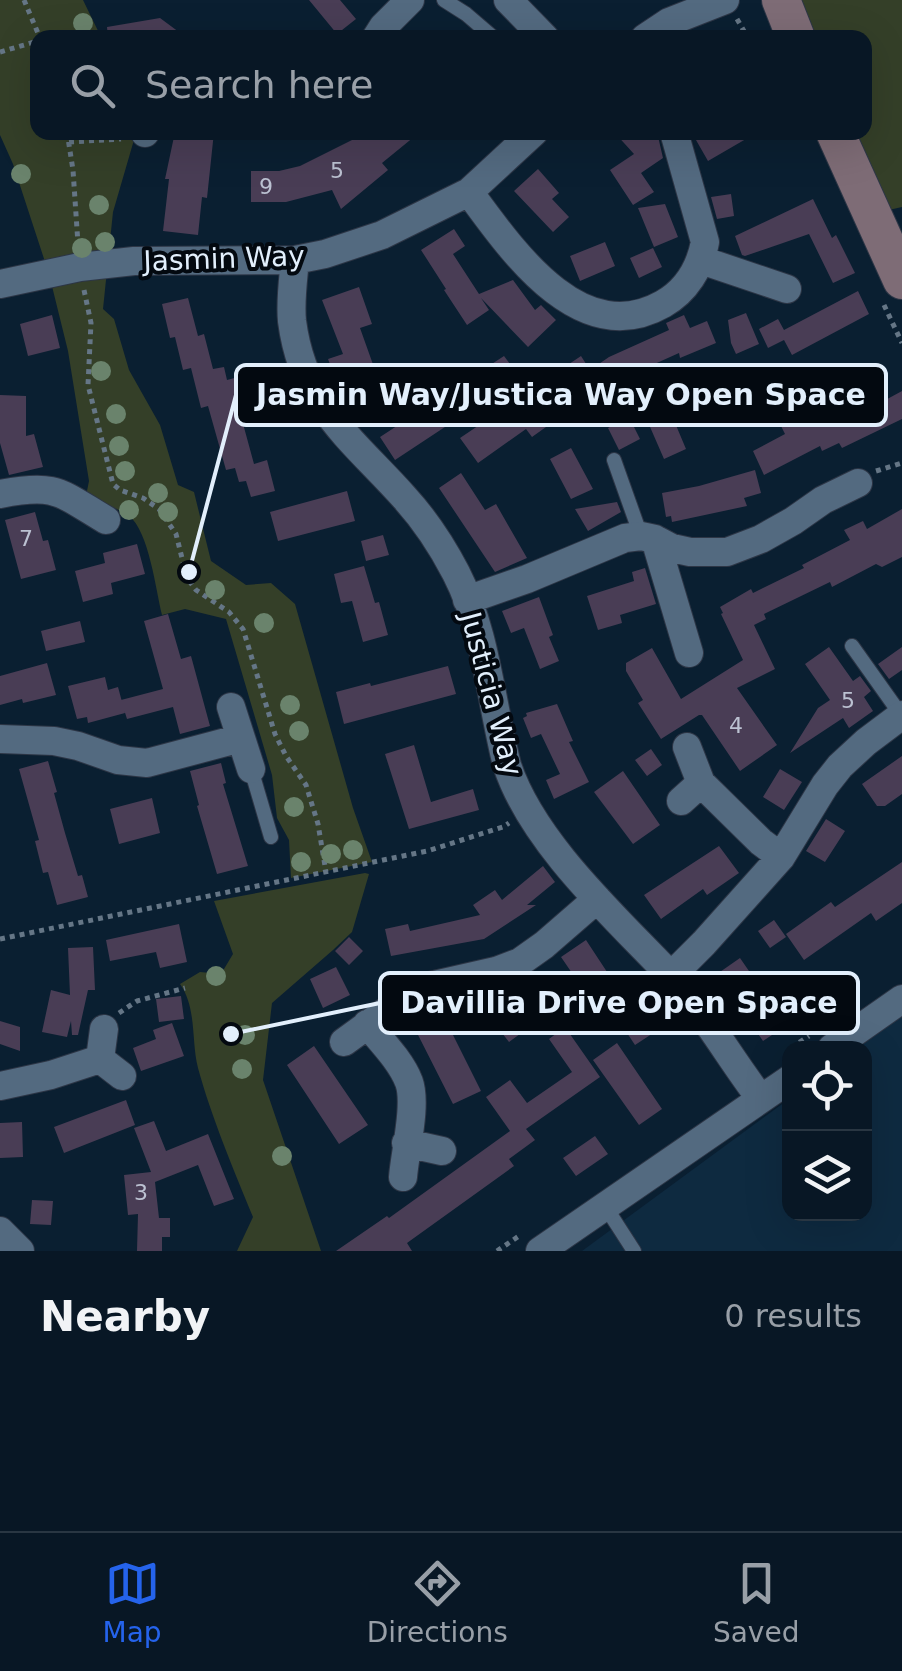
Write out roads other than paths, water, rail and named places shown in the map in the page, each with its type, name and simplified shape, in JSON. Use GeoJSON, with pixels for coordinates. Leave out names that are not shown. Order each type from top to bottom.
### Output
{"type":"FeatureCollection","features":[{"type":"Feature","properties":{"kind":"street"},"geometry":{"type":"LineString","coordinates":[[381,30],[410,0]]}},
{"type":"Feature","properties":{"kind":"street"},"geometry":{"type":"LineString","coordinates":[[508,0],[537,30]]}},
{"type":"Feature","properties":{"kind":"street"},"geometry":{"type":"LineString","coordinates":[[658,30],[724,0]]}},
{"type":"Feature","properties":{"kind":"street"},"geometry":{"type":"LineString","coordinates":[[782,0],[793,30]]}},
{"type":"Feature","properties":{"kind":"street","name":"Jasmin Way"},"geometry":{"type":"LineString","coordinates":[[0,284],[80,267],[134,261],[295,260],[325,254],[382,235],[468,192],[525,140]]}},
{"type":"Feature","properties":{"kind":"street"},"geometry":{"type":"LineString","coordinates":[[468,192],[510,247],[548,285],[572,304],[623,316],[655,308],[682,290],[700,260],[705,242],[676,140]]}},
{"type":"Feature","properties":{"kind":"street"},"geometry":{"type":"LineString","coordinates":[[839,140],[902,280]]}},
{"type":"Feature","properties":{"kind":"street","name":"Justicia Way"},"geometry":{"type":"LineString","coordinates":[[295,260],[292,318],[309,382],[328,416],[424,522],[458,577],[483,654],[507,764],[528,810],[597,899],[697,1008],[760,1099]]}},
{"type":"Feature","properties":{"kind":"street"},"geometry":{"type":"LineString","coordinates":[[700,260],[787,289]]}},
{"type":"Feature","properties":{"kind":"street"},"geometry":{"type":"LineString","coordinates":[[467,600],[615,541],[648,537],[690,552],[727,552],[761,539],[817,493],[858,484]]}},
{"type":"Feature","properties":{"kind":"street"},"geometry":{"type":"LineString","coordinates":[[0,494],[46,488],[70,497],[106,520]]}},
{"type":"Feature","properties":{"kind":"street"},"geometry":{"type":"LineString","coordinates":[[648,537],[689,652]]}},
{"type":"Feature","properties":{"kind":"street"},"geometry":{"type":"LineString","coordinates":[[231,707],[251,769]]}},
{"type":"Feature","properties":{"kind":"street"},"geometry":{"type":"LineString","coordinates":[[670,976],[781,857],[840,766],[902,715]]}},
{"type":"Feature","properties":{"kind":"street"},"geometry":{"type":"LineString","coordinates":[[0,739],[54,741],[118,760],[146,763],[242,738]]}},
{"type":"Feature","properties":{"kind":"street"},"geometry":{"type":"LineString","coordinates":[[688,747],[691,792],[781,857]]}},
{"type":"Feature","properties":{"kind":"street"},"geometry":{"type":"LineString","coordinates":[[344,1042],[417,989],[520,962],[597,899]]}},
{"type":"Feature","properties":{"kind":"street"},"geometry":{"type":"LineString","coordinates":[[842,1041],[902,999]]}},
{"type":"Feature","properties":{"kind":"street"},"geometry":{"type":"LineString","coordinates":[[367,1024],[410,1085],[412,1104],[403,1177]]}},
{"type":"Feature","properties":{"kind":"street"},"geometry":{"type":"LineString","coordinates":[[0,1086],[111,1067],[104,1029]]}},
{"type":"Feature","properties":{"kind":"street"},"geometry":{"type":"LineString","coordinates":[[540,1251],[782,1084]]}},
{"type":"Feature","properties":{"kind":"street"},"geometry":{"type":"LineString","coordinates":[[406,1143],[442,1151]]}},
{"type":"Feature","properties":{"kind":"street"},"geometry":{"type":"LineString","coordinates":[[0,1231],[20,1251]]}},
{"type":"Feature","properties":{"kind":"lane"},"geometry":{"type":"LineString","coordinates":[[444,0],[485,30]]}},
{"type":"Feature","properties":{"kind":"lane"},"geometry":{"type":"LineString","coordinates":[[614,460],[648,537]]}},
{"type":"Feature","properties":{"kind":"lane"},"geometry":{"type":"LineString","coordinates":[[852,646],[902,715]]}},
{"type":"Feature","properties":{"kind":"lane"},"geometry":{"type":"LineString","coordinates":[[251,769],[271,838]]}},
{"type":"Feature","properties":{"kind":"lane"},"geometry":{"type":"LineString","coordinates":[[605,1206],[634,1251]]}},
{"type":"Feature","properties":{"kind":"place","name":"Jasmin Way/Justica Way Open Space"},"geometry":{"type":"Point","coordinates":[189,572]}},
{"type":"Feature","properties":{"kind":"place","name":"Davillia Drive Open Space"},"geometry":{"type":"Point","coordinates":[231,1034]}}]}
